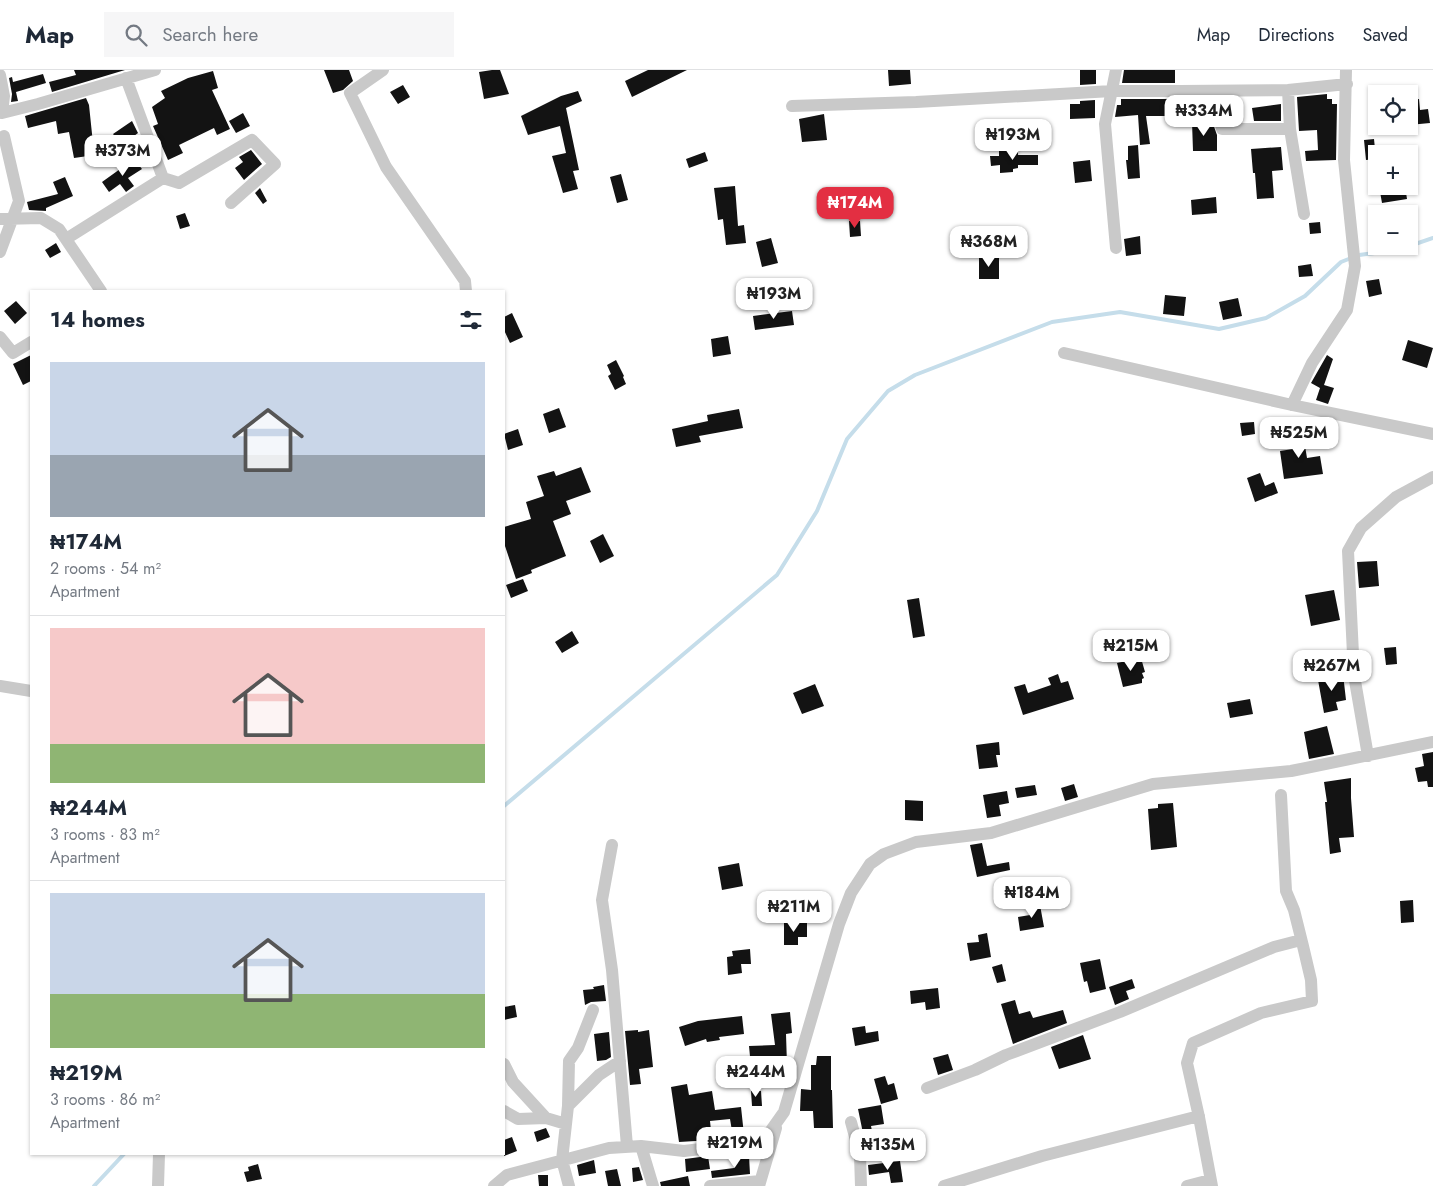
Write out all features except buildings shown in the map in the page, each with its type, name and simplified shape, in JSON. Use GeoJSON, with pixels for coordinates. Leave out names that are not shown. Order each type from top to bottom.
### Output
{"type":"FeatureCollection","features":[{"type":"Feature","properties":{"kind":"street"},"geometry":{"type":"LineString","coordinates":[[2,113],[155,70]]}},
{"type":"Feature","properties":{"kind":"street"},"geometry":{"type":"LineString","coordinates":[[383,70],[350,94],[386,167],[466,281],[466,290]]}},
{"type":"Feature","properties":{"kind":"street"},"geometry":{"type":"LineString","coordinates":[[1116,70],[1105,124],[1116,248]]}},
{"type":"Feature","properties":{"kind":"street"},"geometry":{"type":"LineString","coordinates":[[1292,405],[1312,363],[1347,310],[1355,266],[1344,160],[1346,70]]}},
{"type":"Feature","properties":{"kind":"street"},"geometry":{"type":"LineString","coordinates":[[0,75],[2,137],[19,201],[6,219],[0,252]]}},
{"type":"Feature","properties":{"kind":"street"},"geometry":{"type":"LineString","coordinates":[[126,78],[163,178]]}},
{"type":"Feature","properties":{"kind":"street"},"geometry":{"type":"LineString","coordinates":[[792,106],[916,102],[1112,91],[1288,90],[1346,84]]}},
{"type":"Feature","properties":{"kind":"street"},"geometry":{"type":"LineString","coordinates":[[1288,90],[1290,129],[1304,214]]}},
{"type":"Feature","properties":{"kind":"street"},"geometry":{"type":"LineString","coordinates":[[1180,91],[1192,101],[1219,116],[1222,128],[1290,129]]}},
{"type":"Feature","properties":{"kind":"street"},"geometry":{"type":"LineString","coordinates":[[66,239],[163,178],[179,183],[252,140],[275,164],[231,203]]}},
{"type":"Feature","properties":{"kind":"street"},"geometry":{"type":"LineString","coordinates":[[6,219],[41,218],[59,229],[100,290]]}},
{"type":"Feature","properties":{"kind":"street"},"geometry":{"type":"LineString","coordinates":[[0,336],[13,353],[30,343]]}},
{"type":"Feature","properties":{"kind":"street"},"geometry":{"type":"LineString","coordinates":[[1064,352],[1292,405],[1433,434]]}},
{"type":"Feature","properties":{"kind":"street"},"geometry":{"type":"LineString","coordinates":[[1368,756],[1354,675],[1348,551],[1360,528],[1396,497],[1433,477]]}},
{"type":"Feature","properties":{"kind":"street"},"geometry":{"type":"LineString","coordinates":[[0,686],[30,691]]}},
{"type":"Feature","properties":{"kind":"street"},"geometry":{"type":"LineString","coordinates":[[494,1186],[507,1175],[608,1148],[641,1146],[684,1151],[752,1143],[766,1136],[784,1112],[839,924],[851,893],[870,864],[884,854],[916,842],[991,833],[1153,784],[1291,770],[1433,742]]}},
{"type":"Feature","properties":{"kind":"street"},"geometry":{"type":"LineString","coordinates":[[1187,1186],[1211,1183],[1187,1063],[1193,1043],[1261,1013],[1312,1001],[1311,980],[1294,910],[1286,891],[1281,795]]}},
{"type":"Feature","properties":{"kind":"street"},"geometry":{"type":"LineString","coordinates":[[612,845],[602,900],[612,970],[627,1146]]}},
{"type":"Feature","properties":{"kind":"street"},"geometry":{"type":"LineString","coordinates":[[928,1088],[975,1070],[1006,1055],[1120,1012],[1274,947],[1301,940]]}},
{"type":"Feature","properties":{"kind":"street"},"geometry":{"type":"LineString","coordinates":[[569,1186],[562,1160],[568,1106],[569,1061],[578,1048],[593,1010]]}},
{"type":"Feature","properties":{"kind":"street"},"geometry":{"type":"LineString","coordinates":[[568,1106],[599,1075],[620,1061]]}},
{"type":"Feature","properties":{"kind":"street"},"geometry":{"type":"LineString","coordinates":[[505,1066],[513,1082],[546,1118]]}},
{"type":"Feature","properties":{"kind":"street"},"geometry":{"type":"LineString","coordinates":[[505,1112],[518,1119],[546,1118],[566,1124]]}},
{"type":"Feature","properties":{"kind":"street"},"geometry":{"type":"LineString","coordinates":[[944,1186],[1042,1156],[1199,1116]]}},
{"type":"Feature","properties":{"kind":"street"},"geometry":{"type":"LineString","coordinates":[[851,1122],[860,1155],[861,1186]]}},
{"type":"Feature","properties":{"kind":"street"},"geometry":{"type":"LineString","coordinates":[[710,1186],[759,1183],[777,1123]]}},
{"type":"Feature","properties":{"kind":"street"},"geometry":{"type":"LineString","coordinates":[[641,1146],[653,1186]]}},
{"type":"Feature","properties":{"kind":"street"},"geometry":{"type":"LineString","coordinates":[[158,1186],[159,1155]]}},
{"type":"Feature","properties":{"kind":"waterway"},"geometry":{"type":"LineString","coordinates":[[505,805],[777,575],[817,511],[847,439],[888,391],[915,375],[1052,322],[1120,312],[1219,329],[1266,318],[1305,296],[1341,262],[1359,255],[1398,250],[1433,238]]}},
{"type":"Feature","properties":{"kind":"waterway"},"geometry":{"type":"LineString","coordinates":[[94,1186],[123,1155]]}}]}
